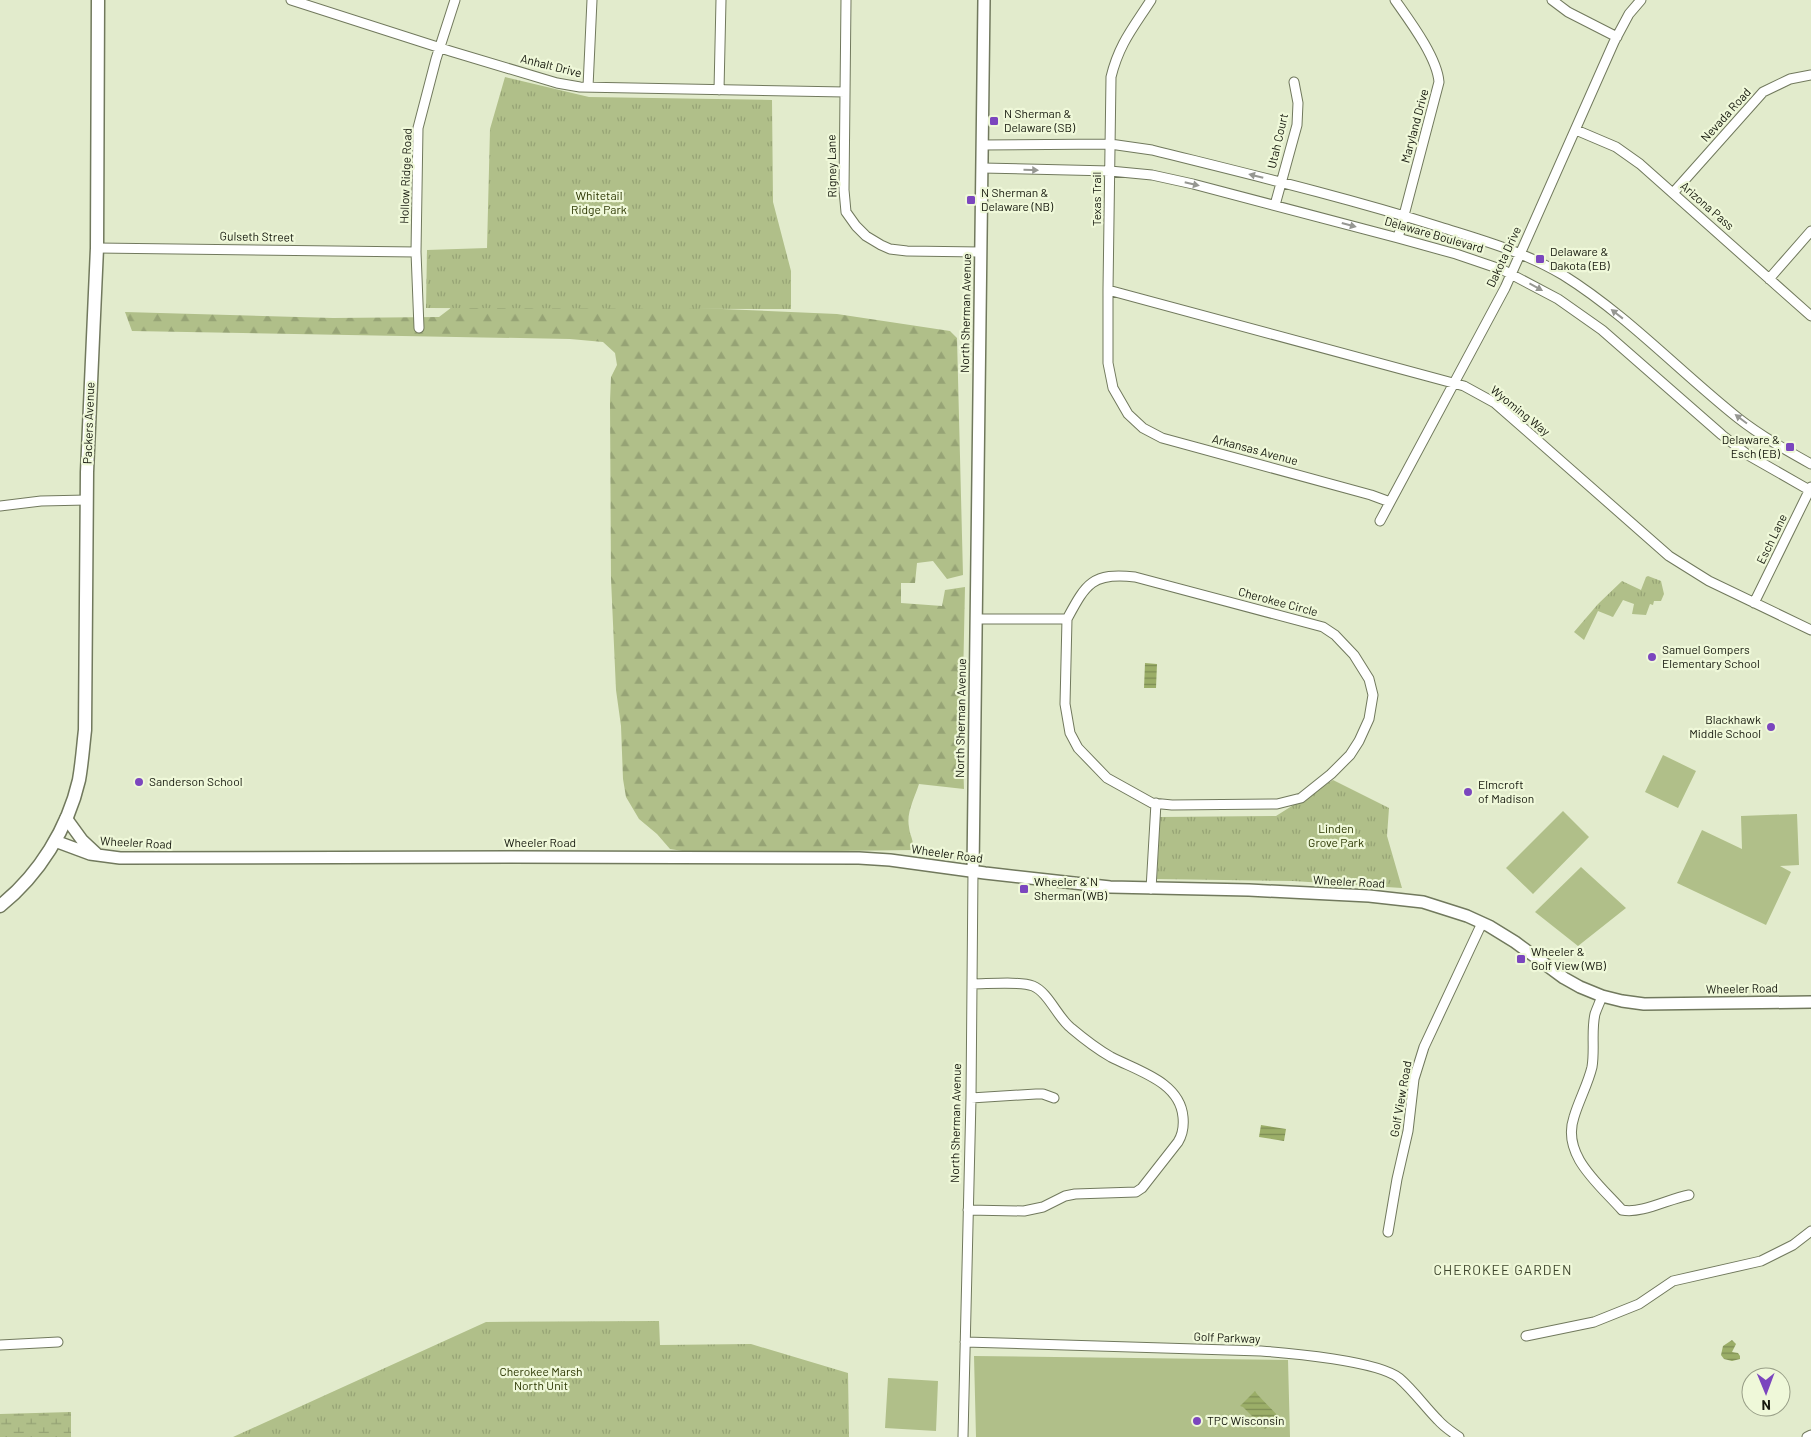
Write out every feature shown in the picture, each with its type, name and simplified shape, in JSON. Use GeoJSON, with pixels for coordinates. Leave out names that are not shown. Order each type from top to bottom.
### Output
{"type":"FeatureCollection","features":[{"type":"Feature","properties":{"kind":"main road","name":"Packers Avenue"},"geometry":{"type":"LineString","coordinates":[[0,906],[35,870],[55,841],[66,818],[78,781],[85,730],[87,500],[97,248],[98,0]]}},
{"type":"Feature","properties":{"kind":"street","name":"Anhalt Drive"},"geometry":{"type":"LineString","coordinates":[[291,0],[316,4],[441,48],[557,83],[588,88],[845,92]]}},
{"type":"Feature","properties":{"kind":"street","name":"Hollow Ridge Road"},"geometry":{"type":"LineString","coordinates":[[419,328],[416,252],[418,128],[436,59],[455,0]]}},
{"type":"Feature","properties":{"kind":"street"},"geometry":{"type":"LineString","coordinates":[[588,88],[592,0]]}},
{"type":"Feature","properties":{"kind":"street"},"geometry":{"type":"LineString","coordinates":[[719,90],[721,0]]}},
{"type":"Feature","properties":{"kind":"street","name":"Rigney Lane"},"geometry":{"type":"LineString","coordinates":[[846,0],[844,190],[846,212],[856,226],[872,241],[890,249],[980,252]]}},
{"type":"Feature","properties":{"kind":"street","name":"North Sherman Avenue"},"geometry":{"type":"LineString","coordinates":[[963,1437],[972,984],[984,0]]}},
{"type":"Feature","properties":{"kind":"street","name":"Texas Trail"},"geometry":{"type":"LineString","coordinates":[[1123,406],[1113,388],[1108,363],[1111,77],[1115,59],[1124,40],[1151,0]]}},
{"type":"Feature","properties":{"kind":"street","name":"Maryland Drive"},"geometry":{"type":"LineString","coordinates":[[1395,0],[1433,61],[1439,82],[1398,238]]}},
{"type":"Feature","properties":{"kind":"street"},"geometry":{"type":"LineString","coordinates":[[1552,0],[1568,12],[1617,37]]}},
{"type":"Feature","properties":{"kind":"street","name":"Dakota Drive"},"geometry":{"type":"LineString","coordinates":[[1380,521],[1511,273],[1617,37],[1629,14],[1641,0]]}},
{"type":"Feature","properties":{"kind":"street","name":"Nevada Road"},"geometry":{"type":"LineString","coordinates":[[1673,193],[1763,92],[1790,79],[1811,75]]}},
{"type":"Feature","properties":{"kind":"street","name":"Utah Court"},"geometry":{"type":"LineString","coordinates":[[1275,205],[1297,118],[1298,103],[1294,82]]}},
{"type":"Feature","properties":{"kind":"street","name":"Arizona Pass"},"geometry":{"type":"LineString","coordinates":[[1576,130],[1616,147],[1640,164],[1811,316]]}},
{"type":"Feature","properties":{"kind":"street","name":"Delaware Boulevard"},"geometry":{"type":"LineString","coordinates":[[982,145],[1110,144],[1152,150],[1404,216],[1520,254],[1561,274],[1593,295],[1638,330],[1738,418],[1768,439],[1811,464]]}},
{"type":"Feature","properties":{"kind":"street","name":"Delaware Boulevard"},"geometry":{"type":"LineString","coordinates":[[982,168],[1110,171],[1152,175],[1398,238],[1476,260],[1511,273],[1558,299],[1602,330],[1722,435],[1748,455],[1810,490]]}},
{"type":"Feature","properties":{"kind":"street"},"geometry":{"type":"LineString","coordinates":[[1769,279],[1811,231]]}},
{"type":"Feature","properties":{"kind":"street","name":"Gulseth Street"},"geometry":{"type":"LineString","coordinates":[[97,248],[416,252]]}},
{"type":"Feature","properties":{"kind":"street","name":"Wyoming Way"},"geometry":{"type":"LineString","coordinates":[[1108,290],[1464,386],[1494,403],[1669,556],[1709,582],[1811,630]]}},
{"type":"Feature","properties":{"kind":"street","name":"Arkansas Avenue"},"geometry":{"type":"LineString","coordinates":[[1123,406],[1128,414],[1143,428],[1162,438],[1371,495],[1390,502]]}},
{"type":"Feature","properties":{"kind":"street","name":"Esch Lane"},"geometry":{"type":"LineString","coordinates":[[1754,602],[1810,490]]}},
{"type":"Feature","properties":{"kind":"street"},"geometry":{"type":"LineString","coordinates":[[0,506],[41,501],[87,500]]}},
{"type":"Feature","properties":{"kind":"street","name":"Cherokee Circle"},"geometry":{"type":"LineString","coordinates":[[1116,575],[1135,578],[1323,627],[1335,635],[1354,655],[1369,679],[1373,695],[1369,719],[1350,755],[1331,774],[1301,798],[1277,804],[1172,805],[1156,803],[1107,778],[1078,748],[1070,733],[1065,704],[1067,619],[1081,594],[1099,578],[1116,575]]}},
{"type":"Feature","properties":{"kind":"street"},"geometry":{"type":"LineString","coordinates":[[976,619],[1067,619]]}},
{"type":"Feature","properties":{"kind":"street"},"geometry":{"type":"LineString","coordinates":[[1151,889],[1156,803]]}},
{"type":"Feature","properties":{"kind":"street"},"geometry":{"type":"LineString","coordinates":[[66,818],[82,840],[99,856]]}},
{"type":"Feature","properties":{"kind":"street","name":"Wheeler Road"},"geometry":{"type":"LineString","coordinates":[[55,841],[99,856],[166,859],[503,857],[859,858],[890,860],[1110,888],[1249,890],[1394,898],[1423,902],[1445,908],[1482,923],[1515,942],[1564,978],[1602,996],[1622,1001],[1644,1004],[1811,1002]]}},
{"type":"Feature","properties":{"kind":"street","name":"Golf View Road"},"geometry":{"type":"LineString","coordinates":[[1388,1232],[1408,1131],[1414,1079],[1424,1047],[1482,923]]}},
{"type":"Feature","properties":{"kind":"street"},"geometry":{"type":"LineString","coordinates":[[968,1210],[1032,1210],[1065,1196],[1075,1194],[1132,1194],[1142,1188],[1182,1135],[1184,1126],[1182,1108],[1175,1095],[1167,1087],[1145,1073],[1106,1053],[1069,1027],[1038,989],[1026,985],[972,984]]}},
{"type":"Feature","properties":{"kind":"street"},"geometry":{"type":"LineString","coordinates":[[1602,996],[1595,1014],[1591,1071],[1573,1118],[1571,1142],[1574,1150],[1579,1160],[1622,1210],[1634,1211],[1675,1197],[1689,1195]]}},
{"type":"Feature","properties":{"kind":"street"},"geometry":{"type":"LineString","coordinates":[[970,1098],[1036,1094],[1054,1098]]}},
{"type":"Feature","properties":{"kind":"street"},"geometry":{"type":"LineString","coordinates":[[1526,1336],[1594,1322],[1639,1304],[1674,1281],[1761,1261],[1792,1245],[1811,1231]]}},
{"type":"Feature","properties":{"kind":"street"},"geometry":{"type":"LineString","coordinates":[[0,1345],[58,1342]]}},
{"type":"Feature","properties":{"kind":"street","name":"Golf Parkway"},"geometry":{"type":"LineString","coordinates":[[966,1342],[1268,1352],[1360,1364],[1390,1373],[1399,1378],[1438,1421],[1459,1437]]}},
{"type":"Feature","properties":{"kind":"street"},"geometry":{"type":"LineString","coordinates":[[1807,1437],[1811,1435]]}},
{"type":"Feature","properties":{"kind":"green space","name":"Whitetail Ridge Park"},"geometry":{"type":"Polygon","coordinates":[[[505,77],[589,97],[772,100],[773,202],[791,271],[791,309],[426,308],[427,250],[487,248],[490,129],[505,77]]]}},
{"type":"Feature","properties":{"kind":"green space"},"geometry":{"type":"Polygon","coordinates":[[[464,298],[837,314],[950,331],[957,338],[963,575],[947,579],[933,561],[917,563],[915,583],[901,583],[901,603],[942,606],[945,590],[965,587],[962,730],[964,789],[919,784],[911,805],[908,822],[913,850],[695,853],[670,849],[657,834],[639,819],[626,797],[623,779],[621,726],[616,690],[611,579],[610,401],[611,377],[617,365],[615,353],[603,342],[570,339],[132,331],[125,312],[333,318],[439,317],[464,298]]]}},
{"type":"Feature","properties":{"kind":"green space"},"geometry":{"type":"Polygon","coordinates":[[[1648,576],[1661,581],[1664,594],[1661,601],[1654,601],[1653,605],[1650,604],[1646,615],[1632,614],[1634,604],[1623,600],[1613,617],[1598,611],[1584,640],[1574,632],[1598,604],[1622,581],[1641,590],[1648,576]]]}},
{"type":"Feature","properties":{"kind":"green space"},"geometry":{"type":"Polygon","coordinates":[[[1663,755],[1696,771],[1678,808],[1645,792],[1663,755]]]}},
{"type":"Feature","properties":{"kind":"green space","name":"Linden Grove Park"},"geometry":{"type":"Polygon","coordinates":[[[1333,780],[1389,808],[1387,836],[1402,888],[1293,881],[1157,879],[1160,817],[1276,816],[1333,780]]]}},
{"type":"Feature","properties":{"kind":"green space"},"geometry":{"type":"Polygon","coordinates":[[[1563,811],[1589,837],[1533,894],[1506,868],[1563,811]]]}},
{"type":"Feature","properties":{"kind":"green space"},"geometry":{"type":"Polygon","coordinates":[[[1797,814],[1799,865],[1780,866],[1791,872],[1766,925],[1677,883],[1702,830],[1742,849],[1741,816],[1797,814]]]}},
{"type":"Feature","properties":{"kind":"green space"},"geometry":{"type":"Polygon","coordinates":[[[1581,867],[1626,908],[1578,946],[1535,912],[1581,867]]]}},
{"type":"Feature","properties":{"kind":"green space","name":"Cherokee Marsh North Unit"},"geometry":{"type":"Polygon","coordinates":[[[659,1321],[660,1345],[751,1344],[848,1373],[849,1437],[233,1437],[486,1322],[659,1321]]]}},
{"type":"Feature","properties":{"kind":"green space","name":"TPC Wisconsin"},"geometry":{"type":"Polygon","coordinates":[[[974,1356],[1288,1360],[1290,1437],[976,1437],[974,1356]]]}},
{"type":"Feature","properties":{"kind":"green space"},"geometry":{"type":"Polygon","coordinates":[[[888,1378],[938,1381],[936,1431],[885,1428],[888,1378]]]}},
{"type":"Feature","properties":{"kind":"green space"},"geometry":{"type":"Polygon","coordinates":[[[71,1412],[71,1437],[0,1437],[0,1414],[71,1412]]]}},
{"type":"Feature","properties":{"kind":"shaded area"},"geometry":{"type":"Polygon","coordinates":[[[1145,663],[1157,664],[1156,688],[1144,688],[1145,663]]]}},
{"type":"Feature","properties":{"kind":"shaded area"},"geometry":{"type":"Polygon","coordinates":[[[1261,1125],[1286,1129],[1284,1141],[1259,1137],[1261,1125]]]}},
{"type":"Feature","properties":{"kind":"shaded area"},"geometry":{"type":"Polygon","coordinates":[[[1732,1340],[1736,1344],[1732,1352],[1738,1353],[1740,1359],[1732,1361],[1724,1359],[1721,1355],[1723,1346],[1732,1340]]]}},
{"type":"Feature","properties":{"kind":"shaded area"},"geometry":{"type":"Polygon","coordinates":[[[1255,1391],[1278,1416],[1265,1429],[1240,1406],[1255,1391]]]}},
{"type":"Feature","properties":{"kind":"place","name":"N Sherman & Delaware (SB)"},"geometry":{"type":"Point","coordinates":[994,121]}},
{"type":"Feature","properties":{"kind":"place","name":"N Sherman & Delaware (NB)"},"geometry":{"type":"Point","coordinates":[971,200]}},
{"type":"Feature","properties":{"kind":"place","name":"Delaware & Dakota (EB)"},"geometry":{"type":"Point","coordinates":[1540,259]}},
{"type":"Feature","properties":{"kind":"place","name":"Delaware & Esch (EB)"},"geometry":{"type":"Point","coordinates":[1790,447]}},
{"type":"Feature","properties":{"kind":"place","name":"Samuel Gompers Elementary School"},"geometry":{"type":"Point","coordinates":[1652,657]}},
{"type":"Feature","properties":{"kind":"place","name":"Blackhawk Middle School"},"geometry":{"type":"Point","coordinates":[1771,727]}},
{"type":"Feature","properties":{"kind":"place","name":"Sanderson School"},"geometry":{"type":"Point","coordinates":[139,782]}},
{"type":"Feature","properties":{"kind":"place","name":"Elmcroft of Madison"},"geometry":{"type":"Point","coordinates":[1468,792]}},
{"type":"Feature","properties":{"kind":"place","name":"Wheeler & N Sherman (WB)"},"geometry":{"type":"Point","coordinates":[1024,889]}},
{"type":"Feature","properties":{"kind":"place","name":"Wheeler & Golf View (WB)"},"geometry":{"type":"Point","coordinates":[1521,959]}},
{"type":"Feature","properties":{"kind":"place","name":"TPC Wisconsin"},"geometry":{"type":"Point","coordinates":[1197,1421]}},
{"type":"Feature","properties":{"kind":"district","name":"CHEROKEE GARDEN"},"geometry":{"type":"Point","coordinates":[1503,1270]}}]}
